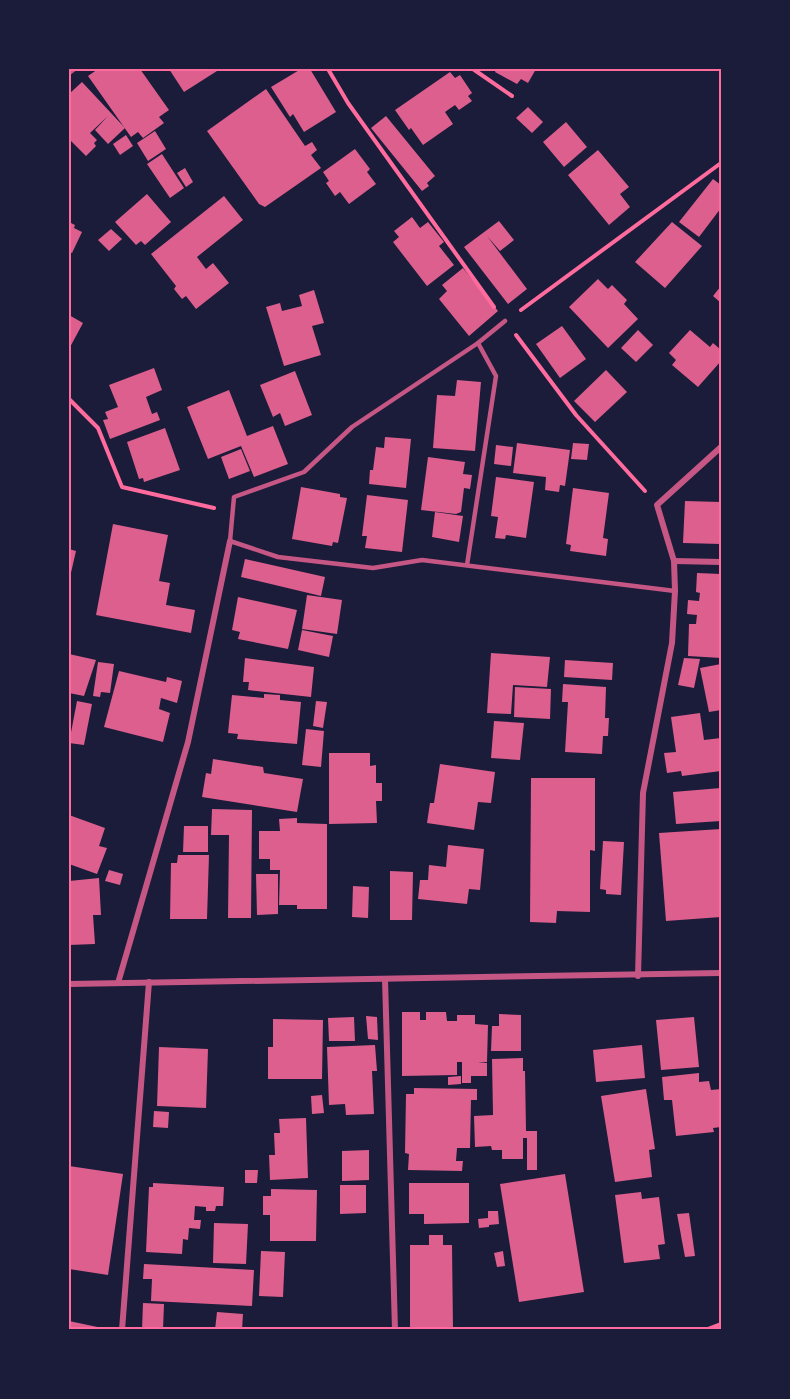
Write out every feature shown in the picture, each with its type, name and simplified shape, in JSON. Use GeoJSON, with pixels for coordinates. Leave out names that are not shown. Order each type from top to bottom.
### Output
{"type":"FeatureCollection","features":[{"type":"Feature","properties":{"kind":"street"},"geometry":{"type":"LineString","coordinates":[[69,72],[73,69]]}},
{"type":"Feature","properties":{"kind":"street"},"geometry":{"type":"LineString","coordinates":[[638,976],[643,793],[672,643],[675,591],[674,561],[657,505],[721,447]]}},
{"type":"Feature","properties":{"kind":"street"},"geometry":{"type":"LineString","coordinates":[[118,983],[188,742],[230,541]]}},
{"type":"Feature","properties":{"kind":"street"},"geometry":{"type":"LineString","coordinates":[[674,561],[721,562]]}},
{"type":"Feature","properties":{"kind":"street"},"geometry":{"type":"LineString","coordinates":[[69,984],[721,974]]}},
{"type":"Feature","properties":{"kind":"street"},"geometry":{"type":"LineString","coordinates":[[385,979],[395,1330]]}},
{"type":"Feature","properties":{"kind":"street"},"geometry":{"type":"LineString","coordinates":[[122,1330],[149,982]]}},
{"type":"Feature","properties":{"kind":"lane"},"geometry":{"type":"LineString","coordinates":[[505,321],[478,344],[352,427],[304,472],[234,497],[230,541],[278,557],[373,568],[422,560],[675,591]]}},
{"type":"Feature","properties":{"kind":"lane"},"geometry":{"type":"LineString","coordinates":[[467,565],[496,375],[478,344]]}},
{"type":"Feature","properties":{"kind":"path"},"geometry":{"type":"LineString","coordinates":[[328,69],[348,103],[505,321],[576,415],[657,505]]}},
{"type":"Feature","properties":{"kind":"path"},"geometry":{"type":"LineString","coordinates":[[473,69],[512,96]]}},
{"type":"Feature","properties":{"kind":"path"},"geometry":{"type":"LineString","coordinates":[[505,321],[721,163]]}},
{"type":"Feature","properties":{"kind":"path"},"geometry":{"type":"LineString","coordinates":[[69,399],[98,428],[122,487],[216,508],[230,541]]}},
{"type":"Feature","properties":{"kind":"path"},"geometry":{"type":"LineString","coordinates":[[705,1330],[721,1324]]}},
{"type":"Feature","properties":{"kind":"building"},"geometry":{"type":"Polygon","coordinates":[[[98,69],[140,69],[169,110],[159,117],[164,123],[143,138],[138,132],[131,137],[88,76],[98,69]]]}},
{"type":"Feature","properties":{"kind":"building"},"geometry":{"type":"Polygon","coordinates":[[[169,69],[215,69],[217,71],[184,92],[169,69]]]}},
{"type":"Feature","properties":{"kind":"building"},"geometry":{"type":"Polygon","coordinates":[[[301,69],[310,69],[336,112],[304,132],[293,114],[290,117],[271,87],[301,69]]]}},
{"type":"Feature","properties":{"kind":"building"},"geometry":{"type":"Polygon","coordinates":[[[496,69],[536,69],[528,83],[521,79],[517,84],[495,72],[496,69]]]}},
{"type":"Feature","properties":{"kind":"building"},"geometry":{"type":"Polygon","coordinates":[[[450,72],[455,78],[460,75],[472,93],[468,96],[472,101],[459,110],[455,105],[445,112],[453,124],[423,145],[395,110],[450,72]]]}},
{"type":"Feature","properties":{"kind":"building"},"geometry":{"type":"Polygon","coordinates":[[[82,82],[125,128],[108,144],[95,130],[108,116],[90,133],[97,140],[94,143],[96,146],[86,156],[69,139],[69,94],[82,82]]]}},
{"type":"Feature","properties":{"kind":"building"},"geometry":{"type":"Polygon","coordinates":[[[266,89],[305,146],[312,142],[317,150],[311,155],[321,168],[265,207],[259,204],[207,131],[266,89]]]}},
{"type":"Feature","properties":{"kind":"building"},"geometry":{"type":"Polygon","coordinates":[[[528,107],[543,122],[532,133],[516,118],[528,107]]]}},
{"type":"Feature","properties":{"kind":"building"},"geometry":{"type":"Polygon","coordinates":[[[386,116],[435,176],[427,183],[429,186],[422,191],[371,128],[386,116]]]}},
{"type":"Feature","properties":{"kind":"building"},"geometry":{"type":"Polygon","coordinates":[[[566,122],[587,147],[564,167],[543,142],[566,122]]]}},
{"type":"Feature","properties":{"kind":"building"},"geometry":{"type":"Polygon","coordinates":[[[155,131],[166,149],[148,161],[137,143],[155,131]]]}},
{"type":"Feature","properties":{"kind":"building"},"geometry":{"type":"Polygon","coordinates":[[[126,135],[133,146],[120,155],[113,144],[126,135]]]}},
{"type":"Feature","properties":{"kind":"building"},"geometry":{"type":"Polygon","coordinates":[[[355,149],[370,169],[367,172],[376,184],[349,204],[340,192],[335,196],[326,183],[329,181],[323,172],[355,149]]]}},
{"type":"Feature","properties":{"kind":"building"},"geometry":{"type":"Polygon","coordinates":[[[598,150],[629,187],[620,194],[630,207],[609,225],[568,175],[598,150]]]}},
{"type":"Feature","properties":{"kind":"building"},"geometry":{"type":"Polygon","coordinates":[[[162,154],[184,188],[170,198],[147,164],[162,154]]]}},
{"type":"Feature","properties":{"kind":"building"},"geometry":{"type":"Polygon","coordinates":[[[185,168],[193,182],[186,187],[177,173],[185,168]]]}},
{"type":"Feature","properties":{"kind":"building"},"geometry":{"type":"Polygon","coordinates":[[[713,179],[721,185],[721,208],[699,237],[679,222],[713,179]]]}},
{"type":"Feature","properties":{"kind":"building"},"geometry":{"type":"Polygon","coordinates":[[[147,194],[171,222],[145,245],[141,241],[136,245],[115,222],[147,194]]]}},
{"type":"Feature","properties":{"kind":"building"},"geometry":{"type":"Polygon","coordinates":[[[224,196],[243,220],[197,257],[206,269],[213,263],[229,283],[196,309],[186,296],[182,299],[174,289],[176,286],[151,254],[224,196]]]}},
{"type":"Feature","properties":{"kind":"building"},"geometry":{"type":"Polygon","coordinates":[[[412,217],[420,228],[428,222],[444,242],[439,246],[454,265],[427,286],[393,242],[399,237],[394,231],[412,217]]]}},
{"type":"Feature","properties":{"kind":"building"},"geometry":{"type":"Polygon","coordinates":[[[499,221],[514,240],[500,251],[487,236],[527,289],[508,304],[464,247],[499,221]]]}},
{"type":"Feature","properties":{"kind":"building"},"geometry":{"type":"Polygon","coordinates":[[[69,222],[82,232],[72,253],[69,252],[69,222]]]}},
{"type":"Feature","properties":{"kind":"building"},"geometry":{"type":"Polygon","coordinates":[[[672,222],[702,246],[665,288],[635,262],[672,222]]]}},
{"type":"Feature","properties":{"kind":"building"},"geometry":{"type":"Polygon","coordinates":[[[111,229],[122,239],[109,251],[98,240],[111,229]]]}},
{"type":"Feature","properties":{"kind":"building"},"geometry":{"type":"Polygon","coordinates":[[[463,268],[498,311],[469,336],[439,299],[447,291],[442,285],[463,268]]]}},
{"type":"Feature","properties":{"kind":"building"},"geometry":{"type":"Polygon","coordinates":[[[598,279],[608,289],[612,285],[627,300],[624,304],[638,319],[608,348],[569,307],[598,279]]]}},
{"type":"Feature","properties":{"kind":"building"},"geometry":{"type":"Polygon","coordinates":[[[721,286],[721,303],[713,296],[721,286]]]}},
{"type":"Feature","properties":{"kind":"building"},"geometry":{"type":"Polygon","coordinates":[[[314,290],[324,323],[312,326],[321,355],[284,366],[266,307],[280,303],[282,311],[302,306],[299,295],[314,290]]]}},
{"type":"Feature","properties":{"kind":"building"},"geometry":{"type":"Polygon","coordinates":[[[69,315],[83,323],[69,349],[69,315]]]}},
{"type":"Feature","properties":{"kind":"building"},"geometry":{"type":"Polygon","coordinates":[[[562,326],[586,359],[560,378],[536,344],[562,326]]]}},
{"type":"Feature","properties":{"kind":"building"},"geometry":{"type":"Polygon","coordinates":[[[638,330],[653,345],[636,362],[621,348],[638,330]]]}},
{"type":"Feature","properties":{"kind":"building"},"geometry":{"type":"Polygon","coordinates":[[[690,330],[710,347],[713,343],[721,350],[721,361],[698,387],[672,365],[676,360],[669,353],[690,330]]]}},
{"type":"Feature","properties":{"kind":"building"},"geometry":{"type":"Polygon","coordinates":[[[154,368],[162,390],[146,397],[152,414],[157,412],[160,420],[110,439],[103,420],[108,419],[105,412],[118,407],[109,385],[154,368]]]}},
{"type":"Feature","properties":{"kind":"building"},"geometry":{"type":"Polygon","coordinates":[[[606,370],[627,392],[595,422],[574,401],[606,370]]]}},
{"type":"Feature","properties":{"kind":"building"},"geometry":{"type":"Polygon","coordinates":[[[295,371],[312,415],[285,426],[280,413],[273,417],[260,385],[295,371]]]}},
{"type":"Feature","properties":{"kind":"building"},"geometry":{"type":"Polygon","coordinates":[[[457,380],[481,382],[475,451],[433,448],[437,395],[455,396],[457,380]]]}},
{"type":"Feature","properties":{"kind":"building"},"geometry":{"type":"Polygon","coordinates":[[[229,390],[247,436],[273,426],[288,464],[254,477],[241,446],[208,459],[187,407],[229,390]]]}},
{"type":"Feature","properties":{"kind":"building"},"geometry":{"type":"Polygon","coordinates":[[[165,428],[180,470],[144,482],[143,478],[139,479],[127,442],[165,428]]]}},
{"type":"Feature","properties":{"kind":"building"},"geometry":{"type":"Polygon","coordinates":[[[385,437],[411,439],[406,488],[369,484],[376,447],[384,448],[385,437]]]}},
{"type":"Feature","properties":{"kind":"building"},"geometry":{"type":"Polygon","coordinates":[[[517,443],[570,450],[565,486],[560,485],[559,492],[545,490],[546,477],[513,473],[517,443]]]}},
{"type":"Feature","properties":{"kind":"building"},"geometry":{"type":"Polygon","coordinates":[[[573,443],[589,444],[587,460],[571,459],[573,443]]]}},
{"type":"Feature","properties":{"kind":"building"},"geometry":{"type":"Polygon","coordinates":[[[496,445],[513,447],[511,466],[494,464],[496,445]]]}},
{"type":"Feature","properties":{"kind":"building"},"geometry":{"type":"Polygon","coordinates":[[[241,449],[250,471],[229,479],[221,457],[241,449]]]}},
{"type":"Feature","properties":{"kind":"building"},"geometry":{"type":"Polygon","coordinates":[[[428,457],[465,462],[463,474],[472,475],[470,489],[464,488],[461,512],[456,514],[421,510],[428,457]]]}},
{"type":"Feature","properties":{"kind":"building"},"geometry":{"type":"Polygon","coordinates":[[[496,477],[534,482],[526,538],[506,535],[505,539],[495,538],[498,517],[491,516],[496,477]]]}},
{"type":"Feature","properties":{"kind":"building"},"geometry":{"type":"Polygon","coordinates":[[[301,487],[340,494],[340,497],[347,498],[338,543],[333,542],[332,546],[292,539],[301,487]]]}},
{"type":"Feature","properties":{"kind":"building"},"geometry":{"type":"Polygon","coordinates":[[[573,488],[609,493],[603,538],[608,539],[606,556],[570,551],[571,545],[566,544],[573,488]]]}},
{"type":"Feature","properties":{"kind":"building"},"geometry":{"type":"Polygon","coordinates":[[[367,495],[408,500],[402,552],[365,548],[367,536],[362,536],[367,495]]]}},
{"type":"Feature","properties":{"kind":"building"},"geometry":{"type":"Polygon","coordinates":[[[685,501],[721,502],[721,544],[683,543],[685,501]]]}},
{"type":"Feature","properties":{"kind":"building"},"geometry":{"type":"Polygon","coordinates":[[[435,512],[463,516],[459,542],[432,537],[435,512]]]}},
{"type":"Feature","properties":{"kind":"building"},"geometry":{"type":"Polygon","coordinates":[[[113,524],[168,535],[159,581],[170,583],[166,605],[195,610],[191,633],[96,615],[113,524]]]}},
{"type":"Feature","properties":{"kind":"building"},"geometry":{"type":"Polygon","coordinates":[[[69,549],[76,551],[70,577],[69,576],[69,549]]]}},
{"type":"Feature","properties":{"kind":"building"},"geometry":{"type":"Polygon","coordinates":[[[245,559],[325,577],[321,596],[241,577],[245,559]]]}},
{"type":"Feature","properties":{"kind":"building"},"geometry":{"type":"Polygon","coordinates":[[[697,573],[721,574],[721,658],[688,656],[689,624],[696,624],[697,615],[687,614],[688,600],[699,601],[700,593],[696,592],[697,573]]]}},
{"type":"Feature","properties":{"kind":"building"},"geometry":{"type":"Polygon","coordinates":[[[307,595],[342,600],[337,634],[302,629],[307,595]]]}},
{"type":"Feature","properties":{"kind":"building"},"geometry":{"type":"Polygon","coordinates":[[[238,597],[297,610],[288,649],[238,639],[240,632],[232,630],[238,597]]]}},
{"type":"Feature","properties":{"kind":"building"},"geometry":{"type":"Polygon","coordinates":[[[302,630],[333,636],[329,657],[298,650],[302,630]]]}},
{"type":"Feature","properties":{"kind":"building"},"geometry":{"type":"Polygon","coordinates":[[[491,653],[550,657],[547,687],[513,685],[511,714],[487,713],[491,653]]]}},
{"type":"Feature","properties":{"kind":"building"},"geometry":{"type":"Polygon","coordinates":[[[69,654],[96,660],[84,696],[69,693],[69,654]]]}},
{"type":"Feature","properties":{"kind":"building"},"geometry":{"type":"Polygon","coordinates":[[[245,658],[314,667],[311,697],[248,690],[249,682],[243,682],[245,658]]]}},
{"type":"Feature","properties":{"kind":"building"},"geometry":{"type":"Polygon","coordinates":[[[684,658],[700,659],[694,688],[678,685],[684,658]]]}},
{"type":"Feature","properties":{"kind":"building"},"geometry":{"type":"Polygon","coordinates":[[[565,660],[613,663],[612,680],[564,677],[565,660]]]}},
{"type":"Feature","properties":{"kind":"building"},"geometry":{"type":"Polygon","coordinates":[[[98,662],[114,664],[110,693],[101,692],[100,697],[93,696],[98,662]]]}},
{"type":"Feature","properties":{"kind":"building"},"geometry":{"type":"Polygon","coordinates":[[[721,664],[721,710],[709,712],[700,668],[721,664]]]}},
{"type":"Feature","properties":{"kind":"building"},"geometry":{"type":"Polygon","coordinates":[[[119,671],[166,682],[167,677],[182,681],[177,703],[161,698],[159,709],[170,713],[163,742],[104,727],[119,671]]]}},
{"type":"Feature","properties":{"kind":"building"},"geometry":{"type":"Polygon","coordinates":[[[563,684],[606,687],[605,718],[609,718],[608,736],[603,736],[602,754],[565,752],[568,702],[562,702],[563,684]]]}},
{"type":"Feature","properties":{"kind":"building"},"geometry":{"type":"Polygon","coordinates":[[[515,687],[551,689],[550,719],[514,717],[515,687]]]}},
{"type":"Feature","properties":{"kind":"building"},"geometry":{"type":"Polygon","coordinates":[[[264,694],[280,695],[280,700],[301,702],[297,744],[237,739],[238,734],[228,733],[232,695],[264,698],[264,694]]]}},
{"type":"Feature","properties":{"kind":"building"},"geometry":{"type":"Polygon","coordinates":[[[77,701],[92,704],[84,745],[69,743],[77,701]]]}},
{"type":"Feature","properties":{"kind":"building"},"geometry":{"type":"Polygon","coordinates":[[[316,701],[327,702],[323,728],[313,726],[316,701]]]}},
{"type":"Feature","properties":{"kind":"building"},"geometry":{"type":"Polygon","coordinates":[[[700,713],[704,740],[721,738],[721,771],[682,776],[681,771],[667,773],[664,753],[676,752],[671,717],[700,713]]]}},
{"type":"Feature","properties":{"kind":"building"},"geometry":{"type":"Polygon","coordinates":[[[494,721],[524,723],[520,760],[491,758],[494,721]]]}},
{"type":"Feature","properties":{"kind":"building"},"geometry":{"type":"Polygon","coordinates":[[[306,729],[324,731],[321,767],[302,765],[306,729]]]}},
{"type":"Feature","properties":{"kind":"building"},"geometry":{"type":"Polygon","coordinates":[[[329,753],[370,753],[370,766],[376,765],[376,783],[382,783],[382,801],[376,801],[377,823],[329,824],[329,753]]]}},
{"type":"Feature","properties":{"kind":"building"},"geometry":{"type":"Polygon","coordinates":[[[213,759],[263,767],[264,773],[303,779],[297,812],[202,797],[206,773],[211,774],[213,759]]]}},
{"type":"Feature","properties":{"kind":"building"},"geometry":{"type":"Polygon","coordinates":[[[440,764],[495,772],[491,803],[478,802],[474,830],[427,823],[430,803],[434,803],[440,764]]]}},
{"type":"Feature","properties":{"kind":"building"},"geometry":{"type":"Polygon","coordinates":[[[531,778],[595,778],[595,851],[590,850],[590,912],[557,911],[556,923],[530,922],[531,778]]]}},
{"type":"Feature","properties":{"kind":"building"},"geometry":{"type":"Polygon","coordinates":[[[721,788],[721,821],[676,824],[673,792],[721,788]]]}},
{"type":"Feature","properties":{"kind":"building"},"geometry":{"type":"Polygon","coordinates":[[[212,809],[252,810],[251,918],[228,918],[229,835],[211,835],[212,809]]]}},
{"type":"Feature","properties":{"kind":"building"},"geometry":{"type":"Polygon","coordinates":[[[69,815],[105,828],[99,846],[107,848],[97,874],[69,864],[69,815]]]}},
{"type":"Feature","properties":{"kind":"building"},"geometry":{"type":"Polygon","coordinates":[[[297,818],[297,823],[327,824],[327,909],[297,909],[297,905],[279,905],[280,870],[270,870],[270,859],[259,859],[259,831],[280,831],[279,819],[297,818]]]}},
{"type":"Feature","properties":{"kind":"building"},"geometry":{"type":"Polygon","coordinates":[[[184,826],[208,826],[208,852],[183,852],[184,826]]]}},
{"type":"Feature","properties":{"kind":"building"},"geometry":{"type":"Polygon","coordinates":[[[721,829],[721,917],[666,921],[659,833],[721,829]]]}},
{"type":"Feature","properties":{"kind":"building"},"geometry":{"type":"Polygon","coordinates":[[[603,841],[624,842],[621,895],[606,894],[606,890],[600,889],[603,841]]]}},
{"type":"Feature","properties":{"kind":"building"},"geometry":{"type":"Polygon","coordinates":[[[448,845],[484,849],[480,890],[469,889],[467,904],[418,899],[420,880],[428,880],[429,865],[446,867],[448,845]]]}},
{"type":"Feature","properties":{"kind":"building"},"geometry":{"type":"Polygon","coordinates":[[[178,855],[209,855],[207,919],[170,919],[171,863],[177,863],[178,855]]]}},
{"type":"Feature","properties":{"kind":"building"},"geometry":{"type":"Polygon","coordinates":[[[109,870],[123,874],[120,885],[105,881],[109,870]]]}},
{"type":"Feature","properties":{"kind":"building"},"geometry":{"type":"Polygon","coordinates":[[[390,871],[413,872],[412,920],[390,920],[390,871]]]}},
{"type":"Feature","properties":{"kind":"building"},"geometry":{"type":"Polygon","coordinates":[[[256,874],[278,874],[278,914],[257,915],[256,874]]]}},
{"type":"Feature","properties":{"kind":"building"},"geometry":{"type":"Polygon","coordinates":[[[99,878],[101,915],[93,915],[95,944],[69,945],[69,881],[99,878]]]}},
{"type":"Feature","properties":{"kind":"building"},"geometry":{"type":"Polygon","coordinates":[[[353,886],[369,887],[368,918],[352,917],[353,886]]]}},
{"type":"Feature","properties":{"kind":"building"},"geometry":{"type":"Polygon","coordinates":[[[402,1012],[420,1012],[420,1020],[426,1020],[426,1012],[446,1012],[447,1021],[457,1021],[457,1015],[475,1015],[475,1024],[488,1025],[487,1062],[478,1062],[487,1063],[487,1076],[471,1076],[471,1083],[462,1083],[462,1062],[457,1062],[457,1075],[402,1076],[402,1012]]]}},
{"type":"Feature","properties":{"kind":"building"},"geometry":{"type":"Polygon","coordinates":[[[499,1014],[521,1015],[521,1051],[491,1051],[492,1026],[499,1026],[499,1014]]]}},
{"type":"Feature","properties":{"kind":"building"},"geometry":{"type":"Polygon","coordinates":[[[366,1016],[377,1017],[378,1040],[368,1039],[366,1016]]]}},
{"type":"Feature","properties":{"kind":"building"},"geometry":{"type":"Polygon","coordinates":[[[354,1017],[355,1041],[329,1041],[328,1018],[354,1017]]]}},
{"type":"Feature","properties":{"kind":"building"},"geometry":{"type":"Polygon","coordinates":[[[694,1017],[699,1067],[661,1070],[656,1020],[694,1017]]]}},
{"type":"Feature","properties":{"kind":"building"},"geometry":{"type":"Polygon","coordinates":[[[273,1019],[323,1020],[322,1079],[268,1079],[268,1047],[273,1047],[273,1019]]]}},
{"type":"Feature","properties":{"kind":"building"},"geometry":{"type":"Polygon","coordinates":[[[375,1045],[377,1071],[372,1071],[374,1114],[346,1115],[345,1104],[329,1105],[327,1047],[375,1045]]]}},
{"type":"Feature","properties":{"kind":"building"},"geometry":{"type":"Polygon","coordinates":[[[642,1045],[645,1078],[596,1082],[593,1050],[642,1045]]]}},
{"type":"Feature","properties":{"kind":"building"},"geometry":{"type":"Polygon","coordinates":[[[159,1047],[208,1049],[206,1108],[157,1106],[159,1047]]]}},
{"type":"Feature","properties":{"kind":"building"},"geometry":{"type":"Polygon","coordinates":[[[523,1058],[526,1131],[537,1131],[537,1170],[527,1170],[527,1138],[523,1138],[523,1159],[502,1159],[502,1150],[492,1150],[491,1146],[475,1147],[474,1116],[493,1115],[492,1059],[523,1058]]]}},
{"type":"Feature","properties":{"kind":"building"},"geometry":{"type":"Polygon","coordinates":[[[699,1073],[699,1082],[709,1081],[711,1090],[721,1089],[721,1127],[713,1128],[714,1132],[676,1136],[672,1100],[664,1100],[662,1077],[699,1073]]]}},
{"type":"Feature","properties":{"kind":"building"},"geometry":{"type":"Polygon","coordinates":[[[461,1076],[461,1084],[448,1085],[448,1077],[461,1076]]]}},
{"type":"Feature","properties":{"kind":"building"},"geometry":{"type":"Polygon","coordinates":[[[414,1088],[477,1089],[477,1100],[471,1100],[470,1148],[457,1148],[456,1161],[463,1161],[462,1171],[408,1170],[409,1154],[405,1153],[406,1094],[414,1094],[414,1088]]]}},
{"type":"Feature","properties":{"kind":"building"},"geometry":{"type":"Polygon","coordinates":[[[646,1089],[655,1149],[649,1150],[652,1177],[615,1182],[601,1096],[646,1089]]]}},
{"type":"Feature","properties":{"kind":"building"},"geometry":{"type":"Polygon","coordinates":[[[322,1095],[324,1113],[312,1114],[311,1096],[322,1095]]]}},
{"type":"Feature","properties":{"kind":"building"},"geometry":{"type":"Polygon","coordinates":[[[154,1111],[169,1112],[168,1128],[153,1127],[154,1111]]]}},
{"type":"Feature","properties":{"kind":"building"},"geometry":{"type":"Polygon","coordinates":[[[306,1118],[308,1178],[270,1180],[269,1155],[275,1155],[274,1133],[280,1133],[279,1119],[306,1118]]]}},
{"type":"Feature","properties":{"kind":"building"},"geometry":{"type":"Polygon","coordinates":[[[369,1150],[369,1180],[342,1181],[342,1151],[369,1150]]]}},
{"type":"Feature","properties":{"kind":"building"},"geometry":{"type":"Polygon","coordinates":[[[69,1166],[123,1174],[108,1275],[69,1269],[69,1166]]]}},
{"type":"Feature","properties":{"kind":"building"},"geometry":{"type":"Polygon","coordinates":[[[245,1170],[258,1170],[257,1183],[245,1183],[245,1170]]]}},
{"type":"Feature","properties":{"kind":"building"},"geometry":{"type":"Polygon","coordinates":[[[565,1174],[584,1292],[519,1302],[500,1184],[565,1174]]]}},
{"type":"Feature","properties":{"kind":"building"},"geometry":{"type":"Polygon","coordinates":[[[153,1183],[224,1187],[223,1206],[216,1206],[215,1211],[206,1211],[206,1207],[195,1206],[194,1220],[201,1220],[200,1229],[189,1228],[188,1240],[183,1239],[182,1254],[146,1252],[149,1187],[153,1187],[153,1183]]]}},
{"type":"Feature","properties":{"kind":"building"},"geometry":{"type":"Polygon","coordinates":[[[409,1183],[469,1183],[469,1223],[424,1224],[424,1214],[409,1214],[409,1183]]]}},
{"type":"Feature","properties":{"kind":"building"},"geometry":{"type":"Polygon","coordinates":[[[340,1185],[366,1185],[366,1213],[340,1214],[340,1185]]]}},
{"type":"Feature","properties":{"kind":"building"},"geometry":{"type":"Polygon","coordinates":[[[271,1189],[317,1190],[316,1241],[270,1241],[270,1215],[263,1215],[263,1196],[271,1196],[271,1189]]]}},
{"type":"Feature","properties":{"kind":"building"},"geometry":{"type":"Polygon","coordinates":[[[641,1192],[642,1199],[659,1197],[665,1244],[658,1245],[660,1259],[624,1263],[615,1195],[641,1192]]]}},
{"type":"Feature","properties":{"kind":"building"},"geometry":{"type":"Polygon","coordinates":[[[488,1211],[498,1211],[499,1224],[479,1228],[478,1219],[488,1218],[488,1211]]]}},
{"type":"Feature","properties":{"kind":"building"},"geometry":{"type":"Polygon","coordinates":[[[689,1213],[695,1256],[685,1257],[677,1214],[689,1213]]]}},
{"type":"Feature","properties":{"kind":"building"},"geometry":{"type":"Polygon","coordinates":[[[214,1223],[248,1224],[246,1264],[213,1263],[214,1223]]]}},
{"type":"Feature","properties":{"kind":"building"},"geometry":{"type":"Polygon","coordinates":[[[429,1235],[443,1235],[443,1245],[452,1245],[453,1330],[410,1330],[410,1245],[429,1245],[429,1235]]]}},
{"type":"Feature","properties":{"kind":"building"},"geometry":{"type":"Polygon","coordinates":[[[261,1251],[285,1252],[283,1297],[259,1296],[261,1251]]]}},
{"type":"Feature","properties":{"kind":"building"},"geometry":{"type":"Polygon","coordinates":[[[503,1251],[505,1266],[497,1267],[494,1253],[503,1251]]]}},
{"type":"Feature","properties":{"kind":"building"},"geometry":{"type":"Polygon","coordinates":[[[144,1264],[254,1270],[252,1306],[151,1301],[152,1279],[143,1279],[144,1264]]]}},
{"type":"Feature","properties":{"kind":"building"},"geometry":{"type":"Polygon","coordinates":[[[143,1303],[164,1304],[163,1330],[142,1330],[143,1303]]]}},
{"type":"Feature","properties":{"kind":"building"},"geometry":{"type":"Polygon","coordinates":[[[217,1312],[243,1314],[242,1330],[215,1330],[217,1312]]]}},
{"type":"Feature","properties":{"kind":"building"},"geometry":{"type":"Polygon","coordinates":[[[69,1321],[107,1329],[107,1330],[69,1330],[69,1321]]]}}]}
